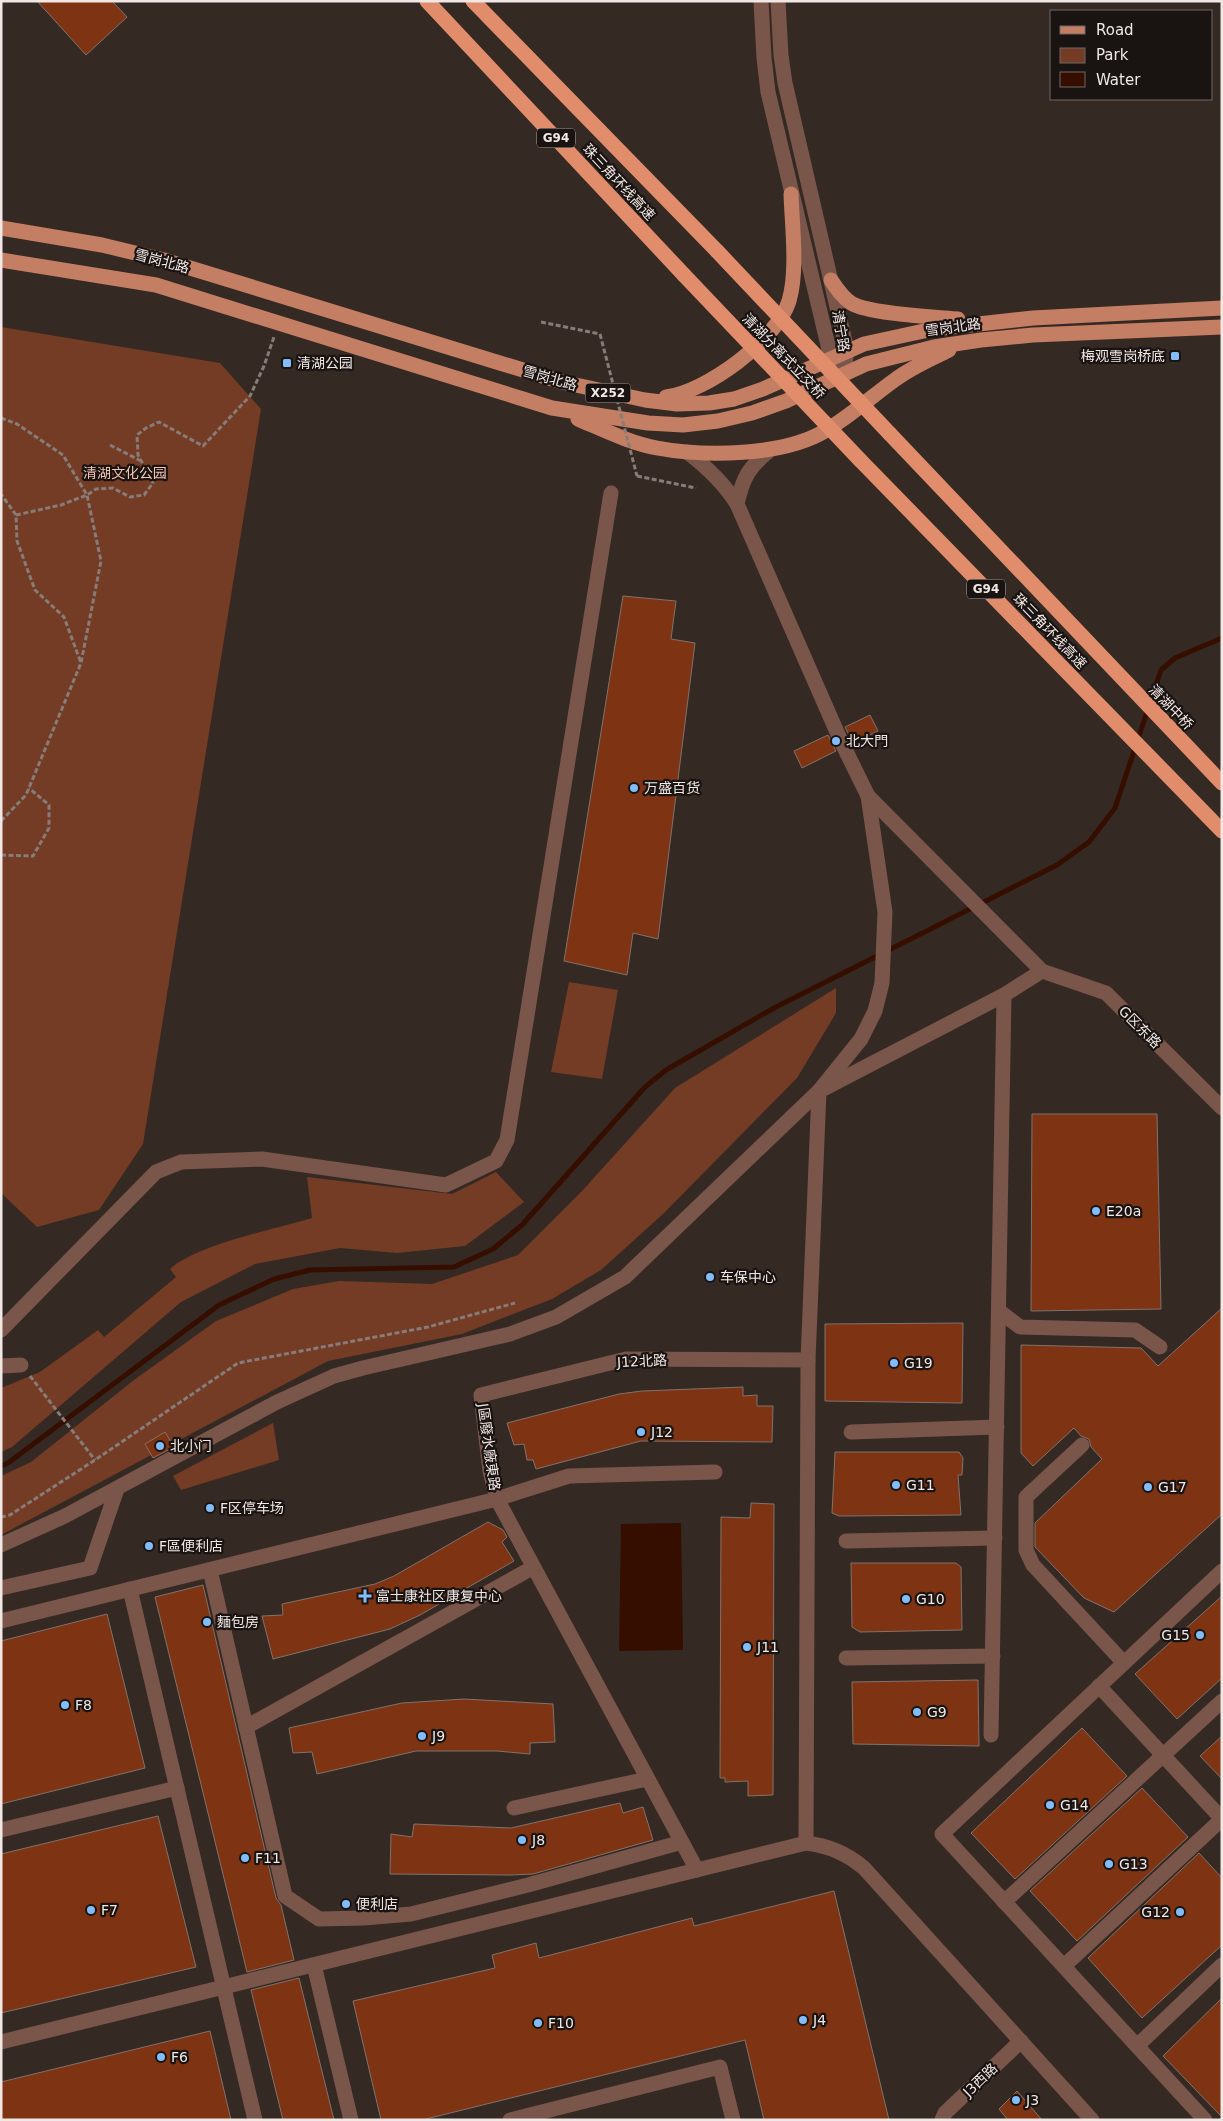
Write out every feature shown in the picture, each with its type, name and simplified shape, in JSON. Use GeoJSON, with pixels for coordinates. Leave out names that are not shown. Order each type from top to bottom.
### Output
{"type":"FeatureCollection","features":[{"type":"Feature","properties":{"kind":"highway","name":"珠三角环线高速"},"geometry":{"type":"LineString","coordinates":[[428,1],[684,275]]}},
{"type":"Feature","properties":{"kind":"highway","name":"珠三角环线高速"},"geometry":{"type":"LineString","coordinates":[[473,1],[717,251]]}},
{"type":"Feature","properties":{"kind":"highway","name":"清湖分离式立交桥"},"geometry":{"type":"LineString","coordinates":[[717,251],[890,434]]}},
{"type":"Feature","properties":{"kind":"highway","name":"清湖分离式立交桥"},"geometry":{"type":"LineString","coordinates":[[684,275],[860,460]]}},
{"type":"Feature","properties":{"kind":"highway","name":"珠三角环线高速"},"geometry":{"type":"LineString","coordinates":[[890,434],[1125,682]]}},
{"type":"Feature","properties":{"kind":"highway","name":"珠三角环线高速"},"geometry":{"type":"LineString","coordinates":[[860,460],[1222,832]]}},
{"type":"Feature","properties":{"kind":"highway","name":"清湖中桥"},"geometry":{"type":"LineString","coordinates":[[1125,682],[1222,784]]}},
{"type":"Feature","properties":{"kind":"main road"},"geometry":{"type":"LineString","coordinates":[[645,400],[679,396],[706,384],[757,345],[776,325],[788,302],[793,280],[791,194]]}},
{"type":"Feature","properties":{"kind":"main road","name":"雪岗北路"},"geometry":{"type":"LineString","coordinates":[[1,228],[102,245],[164,260],[562,382],[645,400],[677,404],[708,403],[734,399],[763,389],[847,350],[892,337],[933,329],[982,322],[1222,308]]}},
{"type":"Feature","properties":{"kind":"main road","name":"雪岗北路"},"geometry":{"type":"LineString","coordinates":[[1,260],[156,285],[552,408],[648,423],[683,425],[718,421],[752,413],[786,401],[843,373],[888,357],[934,347],[1033,335],[1222,327]]}},
{"type":"Feature","properties":{"kind":"main road"},"geometry":{"type":"LineString","coordinates":[[831,280],[841,294],[853,304],[871,310],[982,322]]}},
{"type":"Feature","properties":{"kind":"main road"},"geometry":{"type":"LineString","coordinates":[[552,408],[630,440],[656,448],[687,452],[770,450],[796,445],[824,432],[851,414],[896,379],[922,363],[950,350],[982,340]]}},
{"type":"Feature","properties":{"kind":"street","name":"清宁路"},"geometry":{"type":"LineString","coordinates":[[761,1],[768,92],[831,358],[843,373]]}},
{"type":"Feature","properties":{"kind":"street","name":"清宁路"},"geometry":{"type":"LineString","coordinates":[[778,1],[781,55],[785,83],[847,350],[843,373]]}},
{"type":"Feature","properties":{"kind":"street"},"geometry":{"type":"LineString","coordinates":[[737,504],[742,482],[753,464],[770,450]]}},
{"type":"Feature","properties":{"kind":"street"},"geometry":{"type":"LineString","coordinates":[[1,1545],[65,1516],[277,1402],[334,1376],[510,1334],[556,1317],[624,1277],[819,1091],[861,1039],[875,1012],[882,983],[885,912],[868,796],[840,739],[737,504],[725,484],[709,468],[687,452]]}},
{"type":"Feature","properties":{"kind":"street"},"geometry":{"type":"LineString","coordinates":[[3,1326],[156,1172],[181,1162],[262,1159],[446,1185],[496,1161],[507,1140],[610,493]]}},
{"type":"Feature","properties":{"kind":"street"},"geometry":{"type":"LineString","coordinates":[[819,1091],[1004,995],[1042,971],[868,796]]}},
{"type":"Feature","properties":{"kind":"street","name":"G区东路"},"geometry":{"type":"LineString","coordinates":[[1042,971],[1106,993],[1222,1108]]}},
{"type":"Feature","properties":{"kind":"street"},"geometry":{"type":"LineString","coordinates":[[991,1735],[1004,995]]}},
{"type":"Feature","properties":{"kind":"street"},"geometry":{"type":"LineString","coordinates":[[806,1843],[808,1360],[819,1091]]}},
{"type":"Feature","properties":{"kind":"street"},"geometry":{"type":"LineString","coordinates":[[999,1311],[1020,1327],[1136,1330],[1160,1348]]}},
{"type":"Feature","properties":{"kind":"street","name":"J12北路"},"geometry":{"type":"LineString","coordinates":[[481,1395],[626,1358],[808,1360]]}},
{"type":"Feature","properties":{"kind":"street"},"geometry":{"type":"LineString","coordinates":[[1,1366],[21,1365]]}},
{"type":"Feature","properties":{"kind":"street","name":"J區廢水廠東路"},"geometry":{"type":"LineString","coordinates":[[481,1395],[490,1471],[496,1499],[697,1870]]}},
{"type":"Feature","properties":{"kind":"street"},"geometry":{"type":"LineString","coordinates":[[851,1432],[997,1427]]}},
{"type":"Feature","properties":{"kind":"street"},"geometry":{"type":"LineString","coordinates":[[1082,1445],[1026,1497],[1026,1550],[1032,1565],[1124,1663]]}},
{"type":"Feature","properties":{"kind":"street"},"geometry":{"type":"LineString","coordinates":[[1,1621],[496,1499],[569,1476],[715,1472]]}},
{"type":"Feature","properties":{"kind":"street"},"geometry":{"type":"LineString","coordinates":[[1,1588],[90,1568],[117,1489]]}},
{"type":"Feature","properties":{"kind":"street"},"geometry":{"type":"LineString","coordinates":[[846,1541],[995,1538]]}},
{"type":"Feature","properties":{"kind":"street"},"geometry":{"type":"LineString","coordinates":[[246,1727],[532,1568]]}},
{"type":"Feature","properties":{"kind":"street"},"geometry":{"type":"LineString","coordinates":[[210,1570],[285,1896],[318,1919],[411,1914],[528,1885],[682,1842]]}},
{"type":"Feature","properties":{"kind":"street"},"geometry":{"type":"LineString","coordinates":[[1205,2120],[942,1834],[1222,1571]]}},
{"type":"Feature","properties":{"kind":"street"},"geometry":{"type":"LineString","coordinates":[[130,1589],[255,2120]]}},
{"type":"Feature","properties":{"kind":"street"},"geometry":{"type":"LineString","coordinates":[[846,1658],[993,1656]]}},
{"type":"Feature","properties":{"kind":"street"},"geometry":{"type":"LineString","coordinates":[[1064,1966],[1222,1818],[1099,1686]]}},
{"type":"Feature","properties":{"kind":"street"},"geometry":{"type":"LineString","coordinates":[[1004,1902],[1222,1701]]}},
{"type":"Feature","properties":{"kind":"street"},"geometry":{"type":"LineString","coordinates":[[514,1808],[648,1779]]}},
{"type":"Feature","properties":{"kind":"street"},"geometry":{"type":"LineString","coordinates":[[1,1830],[177,1788]]}},
{"type":"Feature","properties":{"kind":"street"},"geometry":{"type":"LineString","coordinates":[[1,2042],[806,1843],[838,1850],[864,1868],[1092,2120]]}},
{"type":"Feature","properties":{"kind":"street"},"geometry":{"type":"LineString","coordinates":[[314,1965],[351,2120]]}},
{"type":"Feature","properties":{"kind":"street"},"geometry":{"type":"LineString","coordinates":[[1136,2046],[1222,1965]]}},
{"type":"Feature","properties":{"kind":"street","name":"J3西路"},"geometry":{"type":"LineString","coordinates":[[942,2120],[946,2113],[1021,2041]]}},
{"type":"Feature","properties":{"kind":"street"},"geometry":{"type":"LineString","coordinates":[[510,2120],[720,2067],[733,2120]]}},
{"type":"Feature","properties":{"kind":"path"},"geometry":{"type":"LineString","coordinates":[[542,322],[600,334],[637,476],[696,488]]}},
{"type":"Feature","properties":{"kind":"path"},"geometry":{"type":"LineString","coordinates":[[16,515],[61,505],[87,496],[96,489],[113,488],[130,497],[144,495],[153,483],[138,455],[138,435],[146,428],[159,422],[203,446],[250,396],[264,366],[279,323]]}},
{"type":"Feature","properties":{"kind":"path"},"geometry":{"type":"LineString","coordinates":[[1,418],[17,424],[63,455],[87,496],[101,561],[82,663],[26,795],[1,820]]}},
{"type":"Feature","properties":{"kind":"path"},"geometry":{"type":"LineString","coordinates":[[110,445],[141,461]]}},
{"type":"Feature","properties":{"kind":"path"},"geometry":{"type":"LineString","coordinates":[[1,494],[16,515],[17,541],[36,590],[64,617],[82,663]]}},
{"type":"Feature","properties":{"kind":"path"},"geometry":{"type":"LineString","coordinates":[[1,855],[33,856],[49,828],[49,805],[29,788]]}},
{"type":"Feature","properties":{"kind":"path"},"geometry":{"type":"LineString","coordinates":[[1,1518],[10,1515],[95,1460],[238,1363],[428,1327],[516,1303]]}},
{"type":"Feature","properties":{"kind":"path"},"geometry":{"type":"LineString","coordinates":[[21,1365],[95,1460]]}},
{"type":"Feature","properties":{"kind":"green space","name":"清湖文化公园"},"geometry":{"type":"Polygon","coordinates":[[[1,327],[220,363],[261,409],[143,1144],[99,1210],[37,1227],[1,1193],[1,327]]]}},
{"type":"Feature","properties":{"kind":"green space"},"geometry":{"type":"Polygon","coordinates":[[[569,982],[618,990],[602,1079],[551,1072],[569,982]]]}},
{"type":"Feature","properties":{"kind":"green space"},"geometry":{"type":"Polygon","coordinates":[[[836,988],[836,1013],[797,1078],[663,1214],[601,1270],[552,1299],[462,1334],[328,1361],[1,1535],[1,1476],[31,1462],[134,1380],[216,1321],[293,1289],[339,1281],[432,1284],[518,1255],[582,1191],[675,1088],[836,988]]]}},
{"type":"Feature","properties":{"kind":"green space"},"geometry":{"type":"Polygon","coordinates":[[[496,1172],[524,1202],[465,1246],[397,1253],[340,1248],[255,1264],[181,1302],[12,1447],[1,1452],[1,1388],[40,1372],[98,1330],[104,1337],[176,1277],[170,1269],[182,1260],[217,1245],[312,1218],[307,1177],[452,1194],[496,1172]]]}},
{"type":"Feature","properties":{"kind":"green space"},"geometry":{"type":"Polygon","coordinates":[[[273,1423],[279,1460],[181,1490],[173,1476],[273,1423]]]}},
{"type":"Feature","properties":{"kind":"water"},"geometry":{"type":"Polygon","coordinates":[[[681,1523],[683,1650],[619,1651],[621,1524],[681,1523]]]}},
{"type":"Feature","properties":{"kind":"building"},"geometry":{"type":"Polygon","coordinates":[[[37,1],[112,1],[127,17],[86,55],[37,1]]]}},
{"type":"Feature","properties":{"kind":"building","name":"万盛百货"},"geometry":{"type":"Polygon","coordinates":[[[623,596],[676,601],[671,639],[695,643],[658,939],[633,933],[627,975],[564,961],[623,596]]]}},
{"type":"Feature","properties":{"kind":"building"},"geometry":{"type":"Polygon","coordinates":[[[870,715],[878,731],[853,743],[845,727],[870,715]]]}},
{"type":"Feature","properties":{"kind":"building"},"geometry":{"type":"Polygon","coordinates":[[[828,735],[836,751],[802,768],[794,751],[828,735]]]}},
{"type":"Feature","properties":{"kind":"building","name":"E20a"},"geometry":{"type":"Polygon","coordinates":[[[1032,1114],[1157,1114],[1161,1309],[1031,1311],[1032,1114]]]}},
{"type":"Feature","properties":{"kind":"building","name":"G17"},"geometry":{"type":"Polygon","coordinates":[[[1222,1308],[1222,1514],[1114,1612],[1084,1598],[1035,1547],[1035,1523],[1102,1459],[1091,1447],[1089,1439],[1081,1436],[1074,1428],[1033,1466],[1021,1453],[1021,1345],[1141,1348],[1158,1366],[1222,1308]]]}},
{"type":"Feature","properties":{"kind":"building","name":"G19"},"geometry":{"type":"Polygon","coordinates":[[[963,1323],[962,1403],[825,1401],[825,1324],[963,1323]]]}},
{"type":"Feature","properties":{"kind":"building","name":"J12"},"geometry":{"type":"Polygon","coordinates":[[[743,1387],[743,1396],[757,1395],[757,1406],[773,1406],[772,1442],[641,1441],[536,1469],[533,1460],[527,1460],[524,1444],[514,1445],[507,1423],[619,1394],[642,1391],[743,1387]]]}},
{"type":"Feature","properties":{"kind":"building","name":"北小门"},"geometry":{"type":"Polygon","coordinates":[[[165,1432],[174,1447],[153,1458],[145,1444],[165,1432]]]}},
{"type":"Feature","properties":{"kind":"building","name":"G11"},"geometry":{"type":"Polygon","coordinates":[[[835,1452],[959,1452],[963,1458],[962,1475],[958,1475],[961,1515],[839,1516],[832,1513],[835,1452]]]}},
{"type":"Feature","properties":{"kind":"building","name":"J11"},"geometry":{"type":"Polygon","coordinates":[[[751,1503],[774,1504],[773,1795],[748,1796],[748,1781],[725,1782],[725,1778],[720,1778],[721,1517],[750,1518],[751,1503]]]}},
{"type":"Feature","properties":{"kind":"building"},"geometry":{"type":"Polygon","coordinates":[[[488,1522],[503,1530],[507,1537],[502,1542],[514,1561],[420,1615],[390,1629],[273,1659],[262,1616],[283,1615],[282,1604],[375,1584],[394,1576],[488,1522]]]}},
{"type":"Feature","properties":{"kind":"building","name":"G10"},"geometry":{"type":"Polygon","coordinates":[[[851,1563],[956,1563],[961,1567],[962,1630],[860,1632],[852,1627],[851,1563]]]}},
{"type":"Feature","properties":{"kind":"building","name":"F11"},"geometry":{"type":"Polygon","coordinates":[[[203,1585],[276,1898],[281,1905],[294,1960],[247,1972],[155,1597],[203,1585]]]}},
{"type":"Feature","properties":{"kind":"building","name":"G15"},"geometry":{"type":"Polygon","coordinates":[[[1222,1596],[1222,1678],[1177,1719],[1135,1674],[1222,1596]]]}},
{"type":"Feature","properties":{"kind":"building","name":"F8"},"geometry":{"type":"Polygon","coordinates":[[[107,1614],[145,1768],[1,1804],[1,1641],[107,1614]]]}},
{"type":"Feature","properties":{"kind":"building","name":"G9"},"geometry":{"type":"Polygon","coordinates":[[[978,1680],[979,1746],[853,1744],[852,1682],[978,1680]]]}},
{"type":"Feature","properties":{"kind":"building","name":"J9"},"geometry":{"type":"Polygon","coordinates":[[[464,1699],[553,1704],[555,1742],[530,1743],[530,1754],[497,1751],[416,1751],[317,1774],[312,1752],[293,1753],[289,1728],[402,1703],[464,1699]]]}},
{"type":"Feature","properties":{"kind":"building","name":"G14"},"geometry":{"type":"Polygon","coordinates":[[[1082,1728],[1127,1776],[1015,1879],[971,1833],[1082,1728]]]}},
{"type":"Feature","properties":{"kind":"building"},"geometry":{"type":"Polygon","coordinates":[[[1222,1736],[1222,1779],[1200,1756],[1222,1736]]]}},
{"type":"Feature","properties":{"kind":"building","name":"G13"},"geometry":{"type":"Polygon","coordinates":[[[1142,1788],[1188,1837],[1077,1941],[1030,1891],[1142,1788]]]}},
{"type":"Feature","properties":{"kind":"building","name":"J8"},"geometry":{"type":"Polygon","coordinates":[[[620,1803],[623,1813],[643,1807],[653,1840],[533,1874],[390,1874],[391,1834],[412,1837],[414,1824],[511,1828],[620,1803]]]}},
{"type":"Feature","properties":{"kind":"building","name":"F7"},"geometry":{"type":"Polygon","coordinates":[[[158,1816],[196,1967],[1,2013],[1,1854],[158,1816]]]}},
{"type":"Feature","properties":{"kind":"building","name":"G12"},"geometry":{"type":"Polygon","coordinates":[[[1199,1853],[1222,1878],[1222,1945],[1142,2018],[1088,1958],[1199,1853]]]}},
{"type":"Feature","properties":{"kind":"building","name":"F10"},"geometry":{"type":"Polygon","coordinates":[[[834,1891],[889,2120],[764,2120],[745,2040],[422,2120],[381,2120],[353,2001],[495,1968],[492,1955],[536,1943],[539,1958],[692,1918],[694,1926],[834,1891]]]}},
{"type":"Feature","properties":{"kind":"building"},"geometry":{"type":"Polygon","coordinates":[[[299,1978],[334,2120],[283,2120],[251,1990],[299,1978]]]}},
{"type":"Feature","properties":{"kind":"building"},"geometry":{"type":"Polygon","coordinates":[[[1222,1998],[1222,2117],[1163,2056],[1222,1998]]]}},
{"type":"Feature","properties":{"kind":"building","name":"F6"},"geometry":{"type":"Polygon","coordinates":[[[210,2031],[231,2120],[1,2120],[1,2082],[210,2031]]]}},
{"type":"Feature","properties":{"kind":"building","name":"J3"},"geometry":{"type":"Polygon","coordinates":[[[1017,2091],[1042,2120],[1008,2120],[999,2109],[1017,2091]]]}},
{"type":"Feature","properties":{"kind":"waterway"},"geometry":{"type":"LineString","coordinates":[[1,1466],[8,1463],[219,1305],[274,1279],[310,1270],[454,1267],[493,1249],[522,1225],[645,1087],[666,1070],[774,1008],[1057,865],[1089,842],[1115,808],[1161,670],[1175,658],[1222,638]]}},
{"type":"Feature","properties":{"kind":"place","name":"梅观雪岗桥底"},"geometry":{"type":"Point","coordinates":[1175,356]}},
{"type":"Feature","properties":{"kind":"place","name":"清湖公园"},"geometry":{"type":"Point","coordinates":[287,363]}},
{"type":"Feature","properties":{"kind":"place","name":"北大門"},"geometry":{"type":"Point","coordinates":[836,741]}},
{"type":"Feature","properties":{"kind":"place","name":"万盛百货"},"geometry":{"type":"Point","coordinates":[634,788]}},
{"type":"Feature","properties":{"kind":"place","name":"E20a"},"geometry":{"type":"Point","coordinates":[1096,1211]}},
{"type":"Feature","properties":{"kind":"place","name":"车保中心"},"geometry":{"type":"Point","coordinates":[710,1277]}},
{"type":"Feature","properties":{"kind":"place","name":"G19"},"geometry":{"type":"Point","coordinates":[894,1363]}},
{"type":"Feature","properties":{"kind":"place","name":"J12"},"geometry":{"type":"Point","coordinates":[641,1432]}},
{"type":"Feature","properties":{"kind":"place","name":"北小门"},"geometry":{"type":"Point","coordinates":[160,1446]}},
{"type":"Feature","properties":{"kind":"place","name":"G11"},"geometry":{"type":"Point","coordinates":[896,1485]}},
{"type":"Feature","properties":{"kind":"place","name":"G17"},"geometry":{"type":"Point","coordinates":[1148,1487]}},
{"type":"Feature","properties":{"kind":"place","name":"F区停车场"},"geometry":{"type":"Point","coordinates":[210,1508]}},
{"type":"Feature","properties":{"kind":"place","name":"F區便利店"},"geometry":{"type":"Point","coordinates":[149,1546]}},
{"type":"Feature","properties":{"kind":"place","name":"富士康社区康复中心"},"geometry":{"type":"Point","coordinates":[365,1596]}},
{"type":"Feature","properties":{"kind":"place","name":"G10"},"geometry":{"type":"Point","coordinates":[906,1599]}},
{"type":"Feature","properties":{"kind":"place","name":"麵包房"},"geometry":{"type":"Point","coordinates":[207,1622]}},
{"type":"Feature","properties":{"kind":"place","name":"G15"},"geometry":{"type":"Point","coordinates":[1200,1635]}},
{"type":"Feature","properties":{"kind":"place","name":"J11"},"geometry":{"type":"Point","coordinates":[747,1647]}},
{"type":"Feature","properties":{"kind":"place","name":"F8"},"geometry":{"type":"Point","coordinates":[65,1705]}},
{"type":"Feature","properties":{"kind":"place","name":"G9"},"geometry":{"type":"Point","coordinates":[917,1712]}},
{"type":"Feature","properties":{"kind":"place","name":"J9"},"geometry":{"type":"Point","coordinates":[422,1736]}},
{"type":"Feature","properties":{"kind":"place","name":"G14"},"geometry":{"type":"Point","coordinates":[1050,1805]}},
{"type":"Feature","properties":{"kind":"place","name":"J8"},"geometry":{"type":"Point","coordinates":[522,1840]}},
{"type":"Feature","properties":{"kind":"place","name":"F11"},"geometry":{"type":"Point","coordinates":[245,1858]}},
{"type":"Feature","properties":{"kind":"place","name":"G13"},"geometry":{"type":"Point","coordinates":[1109,1864]}},
{"type":"Feature","properties":{"kind":"place","name":"便利店"},"geometry":{"type":"Point","coordinates":[346,1904]}},
{"type":"Feature","properties":{"kind":"place","name":"F7"},"geometry":{"type":"Point","coordinates":[91,1910]}},
{"type":"Feature","properties":{"kind":"place","name":"G12"},"geometry":{"type":"Point","coordinates":[1180,1912]}},
{"type":"Feature","properties":{"kind":"place","name":"J4"},"geometry":{"type":"Point","coordinates":[803,2020]}},
{"type":"Feature","properties":{"kind":"place","name":"F10"},"geometry":{"type":"Point","coordinates":[538,2023]}},
{"type":"Feature","properties":{"kind":"place","name":"F6"},"geometry":{"type":"Point","coordinates":[161,2057]}},
{"type":"Feature","properties":{"kind":"place","name":"J3"},"geometry":{"type":"Point","coordinates":[1016,2100]}}]}
